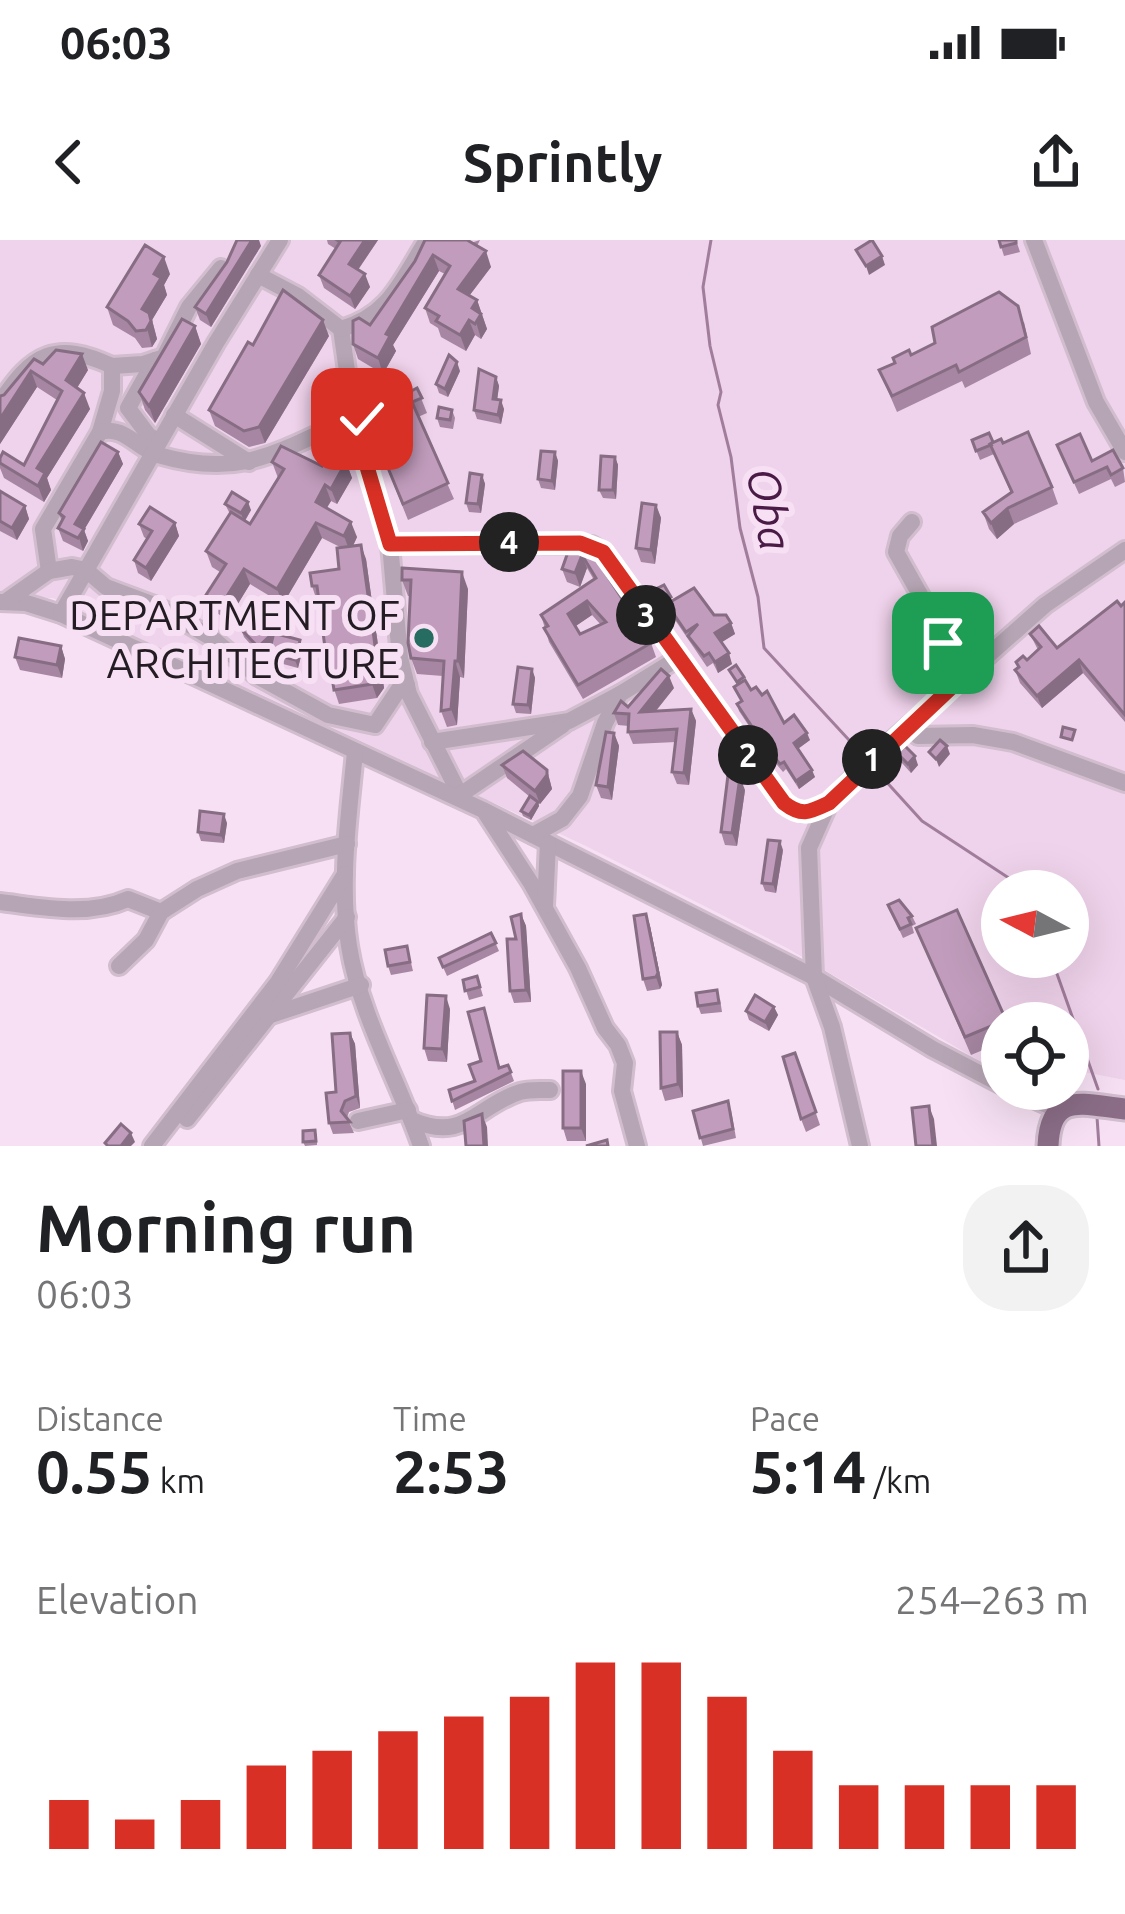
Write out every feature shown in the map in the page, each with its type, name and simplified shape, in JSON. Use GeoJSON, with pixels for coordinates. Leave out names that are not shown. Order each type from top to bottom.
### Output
{"type":"FeatureCollection","features":[{"type":"Feature","properties":{"kind":"main road"},"geometry":{"type":"LineString","coordinates":[[1089,1105],[1125,1108]]}},
{"type":"Feature","properties":{"kind":"main road"},"geometry":{"type":"LineString","coordinates":[[1048,1146],[1050,1122],[1058,1110]]}},
{"type":"Feature","properties":{"kind":"street"},"geometry":{"type":"LineString","coordinates":[[61,614],[280,240]]}},
{"type":"Feature","properties":{"kind":"street"},"geometry":{"type":"LineString","coordinates":[[340,329],[374,317],[427,240]]}},
{"type":"Feature","properties":{"kind":"street"},"geometry":{"type":"LineString","coordinates":[[1034,240],[1096,402],[1125,452]]}},
{"type":"Feature","properties":{"kind":"street"},"geometry":{"type":"LineString","coordinates":[[0,403],[21,371],[57,350],[112,366],[164,357],[189,307],[221,268]]}},
{"type":"Feature","properties":{"kind":"street"},"geometry":{"type":"LineString","coordinates":[[258,275],[298,296],[340,329],[352,406],[361,414],[356,430]]}},
{"type":"Feature","properties":{"kind":"street"},"geometry":{"type":"LineString","coordinates":[[155,360],[128,408],[156,447]]}},
{"type":"Feature","properties":{"kind":"street"},"geometry":{"type":"LineString","coordinates":[[49,571],[43,529],[100,432],[112,391],[112,366]]}},
{"type":"Feature","properties":{"kind":"street"},"geometry":{"type":"LineString","coordinates":[[0,371],[21,371]]}},
{"type":"Feature","properties":{"kind":"street"},"geometry":{"type":"LineString","coordinates":[[352,406],[337,412],[337,425],[343,431],[356,430]]}},
{"type":"Feature","properties":{"kind":"street"},"geometry":{"type":"LineString","coordinates":[[174,416],[249,462]]}},
{"type":"Feature","properties":{"kind":"street"},"geometry":{"type":"LineString","coordinates":[[100,432],[120,431],[203,464],[240,466],[337,425]]}},
{"type":"Feature","properties":{"kind":"street"},"geometry":{"type":"LineString","coordinates":[[356,430],[390,544],[400,658],[407,686],[461,797]]}},
{"type":"Feature","properties":{"kind":"street"},"geometry":{"type":"LineString","coordinates":[[912,523],[900,536],[896,553],[943,643],[972,668]]}},
{"type":"Feature","properties":{"kind":"street"},"geometry":{"type":"LineString","coordinates":[[390,544],[592,545],[603,552],[784,803],[809,848]]}},
{"type":"Feature","properties":{"kind":"street"},"geometry":{"type":"LineString","coordinates":[[784,803],[803,813],[829,803],[1045,605],[1125,550]]}},
{"type":"Feature","properties":{"kind":"street"},"geometry":{"type":"LineString","coordinates":[[2,602],[49,571],[72,567],[86,570],[106,587],[157,606],[205,634],[257,676],[328,715],[374,725],[399,689],[407,686]]}},
{"type":"Feature","properties":{"kind":"street"},"geometry":{"type":"LineString","coordinates":[[2,602],[26,603],[61,614],[461,797],[814,977],[981,1074]]}},
{"type":"Feature","properties":{"kind":"street"},"geometry":{"type":"LineString","coordinates":[[461,797],[568,722],[677,659]]}},
{"type":"Feature","properties":{"kind":"street"},"geometry":{"type":"LineString","coordinates":[[540,839],[580,796],[604,723],[620,694]]}},
{"type":"Feature","properties":{"kind":"street"},"geometry":{"type":"LineString","coordinates":[[432,742],[568,722]]}},
{"type":"Feature","properties":{"kind":"street"},"geometry":{"type":"LineString","coordinates":[[918,736],[973,735],[1012,742],[1125,783]]}},
{"type":"Feature","properties":{"kind":"street"},"geometry":{"type":"LineString","coordinates":[[355,752],[346,872],[350,949],[421,1146]]}},
{"type":"Feature","properties":{"kind":"street"},"geometry":{"type":"LineString","coordinates":[[829,803],[809,848],[814,977],[832,1027],[860,1146]]}},
{"type":"Feature","properties":{"kind":"street"},"geometry":{"type":"LineString","coordinates":[[483,810],[545,907],[618,1045],[625,1064],[622,1091],[637,1146]]}},
{"type":"Feature","properties":{"kind":"street"},"geometry":{"type":"LineString","coordinates":[[540,839],[545,907]]}},
{"type":"Feature","properties":{"kind":"street"},"geometry":{"type":"LineString","coordinates":[[119,966],[146,940],[161,912],[197,889],[237,871],[347,844]]}},
{"type":"Feature","properties":{"kind":"street"},"geometry":{"type":"LineString","coordinates":[[152,1146],[278,982],[346,872]]}},
{"type":"Feature","properties":{"kind":"street"},"geometry":{"type":"LineString","coordinates":[[0,902],[65,909],[110,907],[128,899],[161,912]]}},
{"type":"Feature","properties":{"kind":"street"},"geometry":{"type":"LineString","coordinates":[[164,1146],[347,917]]}},
{"type":"Feature","properties":{"kind":"street"},"geometry":{"type":"LineString","coordinates":[[270,1015],[361,986]]}},
{"type":"Feature","properties":{"kind":"street"},"geometry":{"type":"LineString","coordinates":[[358,1121],[410,1115],[429,1128],[453,1128],[521,1092],[550,1090]]}},
{"type":"Feature","properties":{"kind":"shaded area"},"geometry":{"type":"Polygon","coordinates":[[[0,240],[1125,240],[1125,1080],[1089,1073],[1089,1002],[981,1002],[981,1062],[787,948],[586,846],[252,690],[231,685],[53,598],[0,597],[0,240]]]}},
{"type":"Feature","properties":{"kind":"building"},"geometry":{"type":"Polygon","coordinates":[[[237,240],[252,240],[206,314],[195,307],[237,240]]]}},
{"type":"Feature","properties":{"kind":"building"},"geometry":{"type":"Polygon","coordinates":[[[337,240],[365,240],[349,264],[365,274],[350,296],[319,275],[337,240]]]}},
{"type":"Feature","properties":{"kind":"building"},"geometry":{"type":"Polygon","coordinates":[[[425,240],[467,240],[486,251],[458,289],[477,300],[472,308],[481,314],[475,324],[469,320],[460,335],[425,308],[450,266],[433,255],[386,334],[390,336],[378,358],[353,344],[353,321],[359,318],[370,325],[425,240]]]}},
{"type":"Feature","properties":{"kind":"building"},"geometry":{"type":"Polygon","coordinates":[[[872,240],[882,256],[866,266],[856,250],[872,240]]]}},
{"type":"Feature","properties":{"kind":"building"},"geometry":{"type":"Polygon","coordinates":[[[145,245],[164,257],[154,274],[161,278],[142,309],[151,321],[146,330],[136,331],[107,307],[145,245]]]}},
{"type":"Feature","properties":{"kind":"building"},"geometry":{"type":"Polygon","coordinates":[[[283,290],[323,320],[259,427],[244,431],[209,410],[283,290]]]}},
{"type":"Feature","properties":{"kind":"building"},"geometry":{"type":"Polygon","coordinates":[[[999,292],[1018,306],[1026,337],[959,372],[956,365],[892,396],[879,370],[909,350],[911,355],[935,343],[932,327],[999,292]]]}},
{"type":"Feature","properties":{"kind":"building"},"geometry":{"type":"Polygon","coordinates":[[[182,319],[195,326],[149,406],[139,392],[182,319]]]}},
{"type":"Feature","properties":{"kind":"building"},"geometry":{"type":"Polygon","coordinates":[[[56,350],[82,354],[66,380],[84,393],[37,468],[45,473],[38,486],[0,463],[0,458],[3,452],[24,465],[62,391],[31,371],[0,419],[0,396],[34,359],[43,364],[56,350]]]}},
{"type":"Feature","properties":{"kind":"building"},"geometry":{"type":"Polygon","coordinates":[[[449,355],[457,362],[445,389],[436,384],[449,355]]]}},
{"type":"Feature","properties":{"kind":"building"},"geometry":{"type":"Polygon","coordinates":[[[479,369],[496,377],[493,399],[501,400],[498,415],[474,410],[479,369]]]}},
{"type":"Feature","properties":{"kind":"building"},"geometry":{"type":"Polygon","coordinates":[[[417,388],[422,398],[412,402],[448,483],[403,504],[366,415],[417,388]]]}},
{"type":"Feature","properties":{"kind":"building"},"geometry":{"type":"Polygon","coordinates":[[[439,407],[452,410],[450,420],[437,418],[439,407]]]}},
{"type":"Feature","properties":{"kind":"building"},"geometry":{"type":"Polygon","coordinates":[[[1028,432],[1052,487],[1008,508],[991,523],[983,512],[1012,492],[990,444],[1028,432]]]}},
{"type":"Feature","properties":{"kind":"building"},"geometry":{"type":"Polygon","coordinates":[[[989,433],[991,445],[976,451],[972,440],[989,433]]]}},
{"type":"Feature","properties":{"kind":"building"},"geometry":{"type":"Polygon","coordinates":[[[1080,434],[1092,461],[1113,450],[1123,468],[1111,475],[1107,467],[1074,482],[1057,445],[1080,434]]]}},
{"type":"Feature","properties":{"kind":"building"},"geometry":{"type":"Polygon","coordinates":[[[101,442],[118,452],[75,524],[84,529],[78,538],[58,528],[64,517],[59,513],[101,442]]]}},
{"type":"Feature","properties":{"kind":"building"},"geometry":{"type":"Polygon","coordinates":[[[281,446],[322,466],[329,453],[346,462],[331,489],[325,485],[316,502],[351,522],[344,536],[316,523],[277,589],[244,569],[222,604],[206,595],[226,564],[206,551],[231,512],[250,524],[284,469],[272,462],[281,446]]]}},
{"type":"Feature","properties":{"kind":"building"},"geometry":{"type":"Polygon","coordinates":[[[541,451],[555,452],[552,481],[538,479],[541,451]]]}},
{"type":"Feature","properties":{"kind":"building"},"geometry":{"type":"Polygon","coordinates":[[[601,456],[615,457],[613,490],[599,490],[601,456]]]}},
{"type":"Feature","properties":{"kind":"building"},"geometry":{"type":"Polygon","coordinates":[[[470,473],[482,475],[478,504],[466,503],[470,473]]]}},
{"type":"Feature","properties":{"kind":"building"},"geometry":{"type":"Polygon","coordinates":[[[0,491],[25,506],[12,528],[0,521],[0,491]]]}},
{"type":"Feature","properties":{"kind":"building"},"geometry":{"type":"Polygon","coordinates":[[[232,492],[248,502],[241,513],[225,504],[232,492]]]}},
{"type":"Feature","properties":{"kind":"building"},"geometry":{"type":"Polygon","coordinates":[[[642,503],[656,505],[651,550],[636,548],[642,503]]]}},
{"type":"Feature","properties":{"kind":"building"},"geometry":{"type":"Polygon","coordinates":[[[150,507],[175,523],[146,568],[134,560],[152,531],[139,524],[150,507]]]}},
{"type":"Feature","properties":{"kind":"building"},"geometry":{"type":"Polygon","coordinates":[[[578,544],[589,548],[651,643],[578,685],[541,615],[596,578],[582,555],[575,573],[562,569],[569,549],[578,544]],[[587,601],[568,614],[580,634],[606,622],[587,601]]]}},
{"type":"Feature","properties":{"kind":"building"},"geometry":{"type":"Polygon","coordinates":[[[361,545],[379,674],[372,684],[334,690],[317,586],[312,586],[310,573],[339,569],[337,548],[361,545]]]}},
{"type":"Feature","properties":{"kind":"building"},"geometry":{"type":"Polygon","coordinates":[[[402,568],[462,572],[451,709],[441,711],[444,661],[411,658],[411,580],[402,580],[402,568]]]}},
{"type":"Feature","properties":{"kind":"building"},"geometry":{"type":"Polygon","coordinates":[[[664,585],[671,597],[663,602],[656,589],[664,585]]]}},
{"type":"Feature","properties":{"kind":"building"},"geometry":{"type":"Polygon","coordinates":[[[694,588],[714,615],[726,615],[731,623],[715,633],[729,653],[715,662],[688,636],[698,624],[686,632],[667,604],[694,588]]]}},
{"type":"Feature","properties":{"kind":"building"},"geometry":{"type":"Polygon","coordinates":[[[1117,601],[1121,606],[1125,602],[1125,715],[1079,660],[1037,696],[1015,670],[1016,662],[1023,656],[1027,660],[1041,647],[1030,634],[1039,626],[1057,648],[1117,601]]]}},
{"type":"Feature","properties":{"kind":"building"},"geometry":{"type":"Polygon","coordinates":[[[256,614],[264,622],[266,616],[285,628],[281,635],[300,640],[295,660],[269,653],[274,632],[258,647],[241,629],[256,614]]]}},
{"type":"Feature","properties":{"kind":"building"},"geometry":{"type":"Polygon","coordinates":[[[19,638],[61,646],[57,665],[15,657],[19,638]]]}},
{"type":"Feature","properties":{"kind":"building"},"geometry":{"type":"Polygon","coordinates":[[[736,665],[744,677],[737,682],[729,670],[736,665]]]}},
{"type":"Feature","properties":{"kind":"building"},"geometry":{"type":"Polygon","coordinates":[[[518,667],[532,669],[528,705],[513,704],[518,667]]]}},
{"type":"Feature","properties":{"kind":"building"},"geometry":{"type":"Polygon","coordinates":[[[661,669],[669,676],[640,712],[691,709],[684,773],[672,772],[677,729],[628,732],[629,714],[614,713],[621,701],[628,707],[661,669]]]}},
{"type":"Feature","properties":{"kind":"building"},"geometry":{"type":"Polygon","coordinates":[[[745,680],[751,690],[756,687],[762,695],[767,691],[784,723],[794,715],[807,733],[794,743],[812,770],[796,781],[737,704],[742,701],[734,687],[745,680]]]}},
{"type":"Feature","properties":{"kind":"building"},"geometry":{"type":"Polygon","coordinates":[[[1063,727],[1075,730],[1072,740],[1061,737],[1063,727]]]}},
{"type":"Feature","properties":{"kind":"building"},"geometry":{"type":"Polygon","coordinates":[[[606,732],[614,733],[608,787],[596,785],[606,732]]]}},
{"type":"Feature","properties":{"kind":"building"},"geometry":{"type":"Polygon","coordinates":[[[940,740],[947,746],[936,759],[929,752],[940,740]]]}},
{"type":"Feature","properties":{"kind":"building"},"geometry":{"type":"Polygon","coordinates":[[[905,746],[915,756],[908,764],[897,753],[905,746]]]}},
{"type":"Feature","properties":{"kind":"building"},"geometry":{"type":"Polygon","coordinates":[[[523,751],[547,770],[535,791],[502,765],[523,751]]]}},
{"type":"Feature","properties":{"kind":"building"},"geometry":{"type":"Polygon","coordinates":[[[728,775],[740,777],[732,833],[721,832],[728,775]]]}},
{"type":"Feature","properties":{"kind":"building"},"geometry":{"type":"Polygon","coordinates":[[[530,796],[538,802],[529,815],[521,811],[530,796]]]}},
{"type":"Feature","properties":{"kind":"building"},"geometry":{"type":"Polygon","coordinates":[[[200,811],[224,814],[221,835],[198,832],[200,811]]]}},
{"type":"Feature","properties":{"kind":"building"},"geometry":{"type":"Polygon","coordinates":[[[768,840],[780,841],[773,884],[762,883],[768,840]]]}},
{"type":"Feature","properties":{"kind":"building"},"geometry":{"type":"Polygon","coordinates":[[[899,900],[912,916],[908,918],[911,924],[900,929],[888,905],[899,900]]]}},
{"type":"Feature","properties":{"kind":"building"},"geometry":{"type":"Polygon","coordinates":[[[957,910],[981,964],[981,978],[987,978],[998,1002],[981,1002],[981,1030],[965,1037],[916,928],[957,910]]]}},
{"type":"Feature","properties":{"kind":"building"},"geometry":{"type":"Polygon","coordinates":[[[521,914],[526,990],[510,991],[507,939],[516,939],[511,917],[521,914]]]}},
{"type":"Feature","properties":{"kind":"building"},"geometry":{"type":"Polygon","coordinates":[[[646,914],[658,973],[643,979],[634,916],[646,914]]]}},
{"type":"Feature","properties":{"kind":"building"},"geometry":{"type":"Polygon","coordinates":[[[491,933],[496,943],[443,967],[439,958],[491,933]]]}},
{"type":"Feature","properties":{"kind":"building"},"geometry":{"type":"Polygon","coordinates":[[[407,946],[410,962],[388,966],[385,950],[407,946]]]}},
{"type":"Feature","properties":{"kind":"building"},"geometry":{"type":"Polygon","coordinates":[[[477,976],[480,987],[465,991],[463,980],[477,976]]]}},
{"type":"Feature","properties":{"kind":"building"},"geometry":{"type":"Polygon","coordinates":[[[717,990],[719,1003],[698,1006],[696,993],[717,990]]]}},
{"type":"Feature","properties":{"kind":"building"},"geometry":{"type":"Polygon","coordinates":[[[427,995],[446,996],[442,1049],[424,1048],[427,995]]]}},
{"type":"Feature","properties":{"kind":"building"},"geometry":{"type":"Polygon","coordinates":[[[755,995],[774,1007],[765,1022],[746,1011],[755,995]]]}},
{"type":"Feature","properties":{"kind":"building"},"geometry":{"type":"Polygon","coordinates":[[[484,1008],[499,1068],[508,1065],[511,1072],[452,1101],[449,1090],[475,1081],[469,1065],[481,1061],[468,1012],[484,1008]]]}},
{"type":"Feature","properties":{"kind":"building"},"geometry":{"type":"Polygon","coordinates":[[[660,1032],[677,1032],[678,1084],[661,1088],[660,1032]]]}},
{"type":"Feature","properties":{"kind":"building"},"geometry":{"type":"Polygon","coordinates":[[[350,1033],[356,1096],[345,1101],[341,1111],[350,1122],[329,1123],[326,1093],[336,1092],[332,1034],[350,1033]]]}},
{"type":"Feature","properties":{"kind":"building"},"geometry":{"type":"Polygon","coordinates":[[[795,1053],[816,1112],[801,1119],[783,1057],[795,1053]]]}},
{"type":"Feature","properties":{"kind":"building"},"geometry":{"type":"Polygon","coordinates":[[[563,1071],[581,1071],[581,1128],[563,1128],[563,1071]]]}},
{"type":"Feature","properties":{"kind":"building"},"geometry":{"type":"Polygon","coordinates":[[[728,1101],[733,1129],[700,1138],[693,1111],[728,1101]]]}},
{"type":"Feature","properties":{"kind":"building"},"geometry":{"type":"Polygon","coordinates":[[[929,1106],[933,1146],[916,1146],[912,1108],[929,1106]]]}},
{"type":"Feature","properties":{"kind":"building"},"geometry":{"type":"Polygon","coordinates":[[[482,1114],[484,1146],[466,1146],[464,1121],[482,1114]]]}},
{"type":"Feature","properties":{"kind":"building"},"geometry":{"type":"Polygon","coordinates":[[[121,1124],[131,1133],[121,1146],[108,1146],[105,1143],[121,1124]]]}},
{"type":"Feature","properties":{"kind":"building"},"geometry":{"type":"Polygon","coordinates":[[[315,1130],[316,1141],[303,1142],[303,1131],[315,1130]]]}},
{"type":"Feature","properties":{"kind":"waterway","name":"Oba"},"geometry":{"type":"LineString","coordinates":[[711,240],[703,287],[710,346],[764,648],[861,753]]}},
{"type":"Feature","properties":{"kind":"waterway","name":"Oba"},"geometry":{"type":"LineString","coordinates":[[882,777],[922,821],[997,870]]}},
{"type":"Feature","properties":{"kind":"waterway","name":"Oba"},"geometry":{"type":"LineString","coordinates":[[1058,978],[1098,1089]]}},
{"type":"Feature","properties":{"kind":"waterway","name":"Oba"},"geometry":{"type":"LineString","coordinates":[[1097,1117],[1099,1146]]}},
{"type":"Feature","properties":{"kind":"place","name":"DEPARTMENT OF ARCHITECTURE"},"geometry":{"type":"Point","coordinates":[424,638]}},
{"type":"Feature","properties":{"kind":"route"},"geometry":{"type":"LineString","coordinates":[[362,419],[356,430],[390,544],[580,543],[603,552],[677,659],[784,803],[796,812],[810,812],[829,803],[972,668],[943,643]]}}]}
